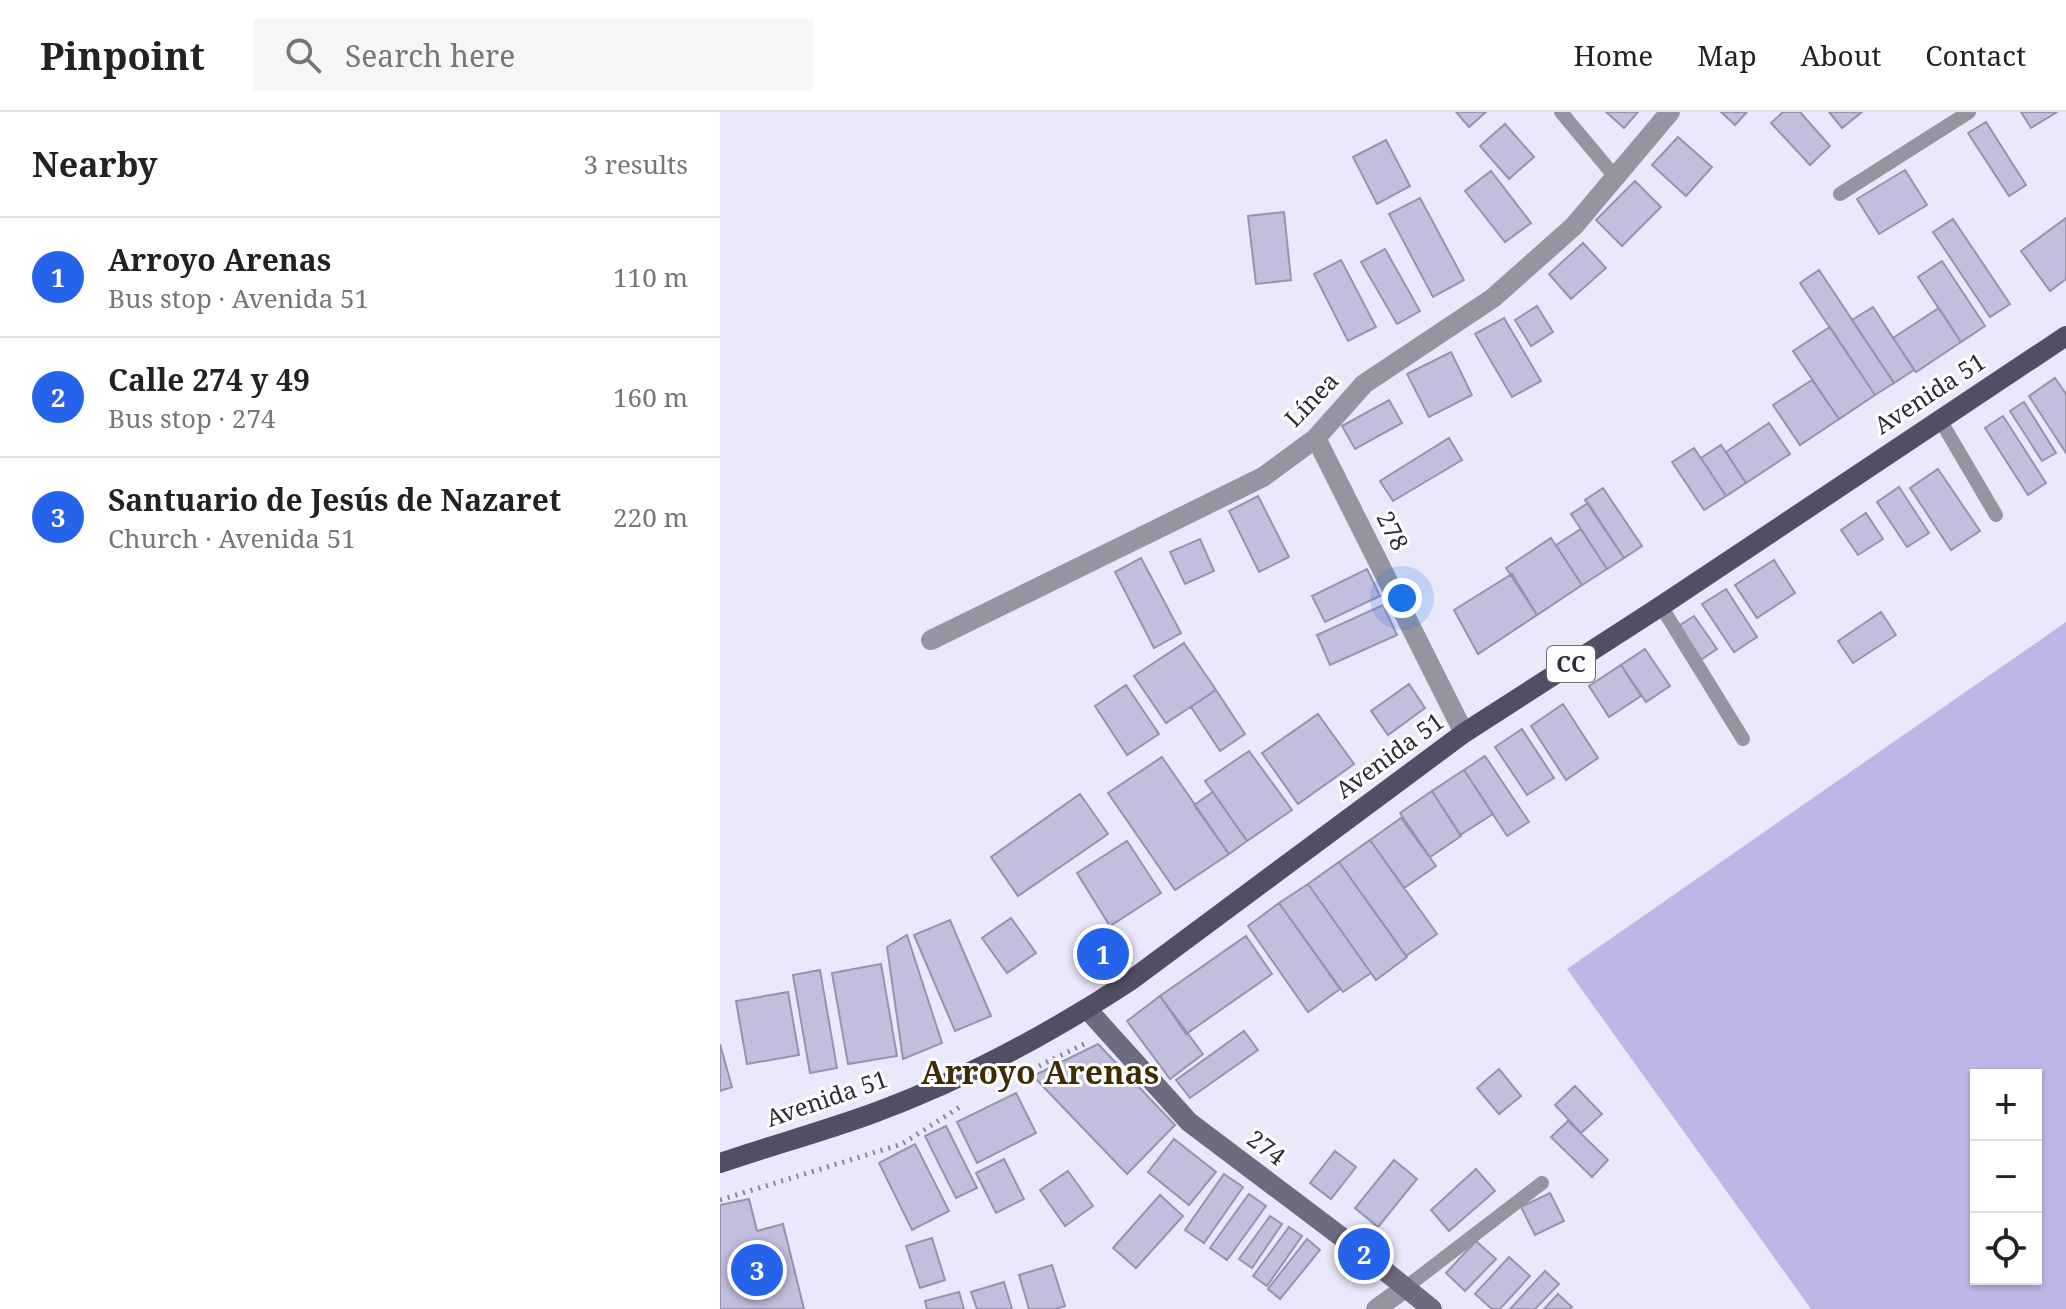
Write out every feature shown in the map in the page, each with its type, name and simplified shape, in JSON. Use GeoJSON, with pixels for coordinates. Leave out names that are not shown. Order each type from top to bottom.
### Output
{"type":"FeatureCollection","features":[{"type":"Feature","properties":{"kind":"main road","name":"Avenida 51"},"geometry":{"type":"LineString","coordinates":[[720,1163],[872,1114],[989,1064],[1087,1009],[1130,981],[1464,733],[1661,606],[2066,336]]}},
{"type":"Feature","properties":{"kind":"street","name":"Línea"},"geometry":{"type":"LineString","coordinates":[[931,640],[1263,477],[1316,438],[1364,384],[1493,298],[1574,226],[1670,112]]}},
{"type":"Feature","properties":{"kind":"street","name":"278"},"geometry":{"type":"LineString","coordinates":[[1316,438],[1464,733]]}},
{"type":"Feature","properties":{"kind":"street","name":"274"},"geometry":{"type":"LineString","coordinates":[[1087,1009],[1189,1122],[1432,1309]]}},
{"type":"Feature","properties":{"kind":"street"},"geometry":{"type":"LineString","coordinates":[[1376,1309],[1405,1288]]}},
{"type":"Feature","properties":{"kind":"lane"},"geometry":{"type":"LineString","coordinates":[[1561,112],[1616,178]]}},
{"type":"Feature","properties":{"kind":"lane"},"geometry":{"type":"LineString","coordinates":[[1840,194],[1969,112]]}},
{"type":"Feature","properties":{"kind":"lane"},"geometry":{"type":"LineString","coordinates":[[1939,418],[1996,515]]}},
{"type":"Feature","properties":{"kind":"lane"},"geometry":{"type":"LineString","coordinates":[[1661,606],[1743,739]]}},
{"type":"Feature","properties":{"kind":"lane"},"geometry":{"type":"LineString","coordinates":[[1405,1288],[1542,1183]]}},
{"type":"Feature","properties":{"kind":"path"},"geometry":{"type":"LineString","coordinates":[[720,1200],[902,1144],[948,1112]]}},
{"type":"Feature","properties":{"kind":"shaded area"},"geometry":{"type":"Polygon","coordinates":[[[2066,622],[2066,1309],[1811,1309],[1567,969],[2066,622]]]}},
{"type":"Feature","properties":{"kind":"building"},"geometry":{"type":"Polygon","coordinates":[[[1456,112],[1486,112],[1469,127],[1456,112]]]}},
{"type":"Feature","properties":{"kind":"building"},"geometry":{"type":"Polygon","coordinates":[[[1606,112],[1638,112],[1624,128],[1606,112]]]}},
{"type":"Feature","properties":{"kind":"building"},"geometry":{"type":"Polygon","coordinates":[[[1721,112],[1747,112],[1735,125],[1721,112]]]}},
{"type":"Feature","properties":{"kind":"building"},"geometry":{"type":"Polygon","coordinates":[[[1783,112],[1800,112],[1830,146],[1810,165],[1771,123],[1783,112]]]}},
{"type":"Feature","properties":{"kind":"building"},"geometry":{"type":"Polygon","coordinates":[[[1829,112],[1862,112],[1842,128],[1829,112]]]}},
{"type":"Feature","properties":{"kind":"building"},"geometry":{"type":"Polygon","coordinates":[[[2021,112],[2057,112],[2031,128],[2021,112]]]}},
{"type":"Feature","properties":{"kind":"building"},"geometry":{"type":"Polygon","coordinates":[[[1986,122],[2026,185],[2009,196],[1968,133],[1986,122]]]}},
{"type":"Feature","properties":{"kind":"building"},"geometry":{"type":"Polygon","coordinates":[[[1505,124],[1534,157],[1509,179],[1480,146],[1505,124]]]}},
{"type":"Feature","properties":{"kind":"building"},"geometry":{"type":"Polygon","coordinates":[[[1678,137],[1712,167],[1686,196],[1652,165],[1678,137]]]}},
{"type":"Feature","properties":{"kind":"building"},"geometry":{"type":"Polygon","coordinates":[[[1386,140],[1410,186],[1377,204],[1353,157],[1386,140]]]}},
{"type":"Feature","properties":{"kind":"building"},"geometry":{"type":"Polygon","coordinates":[[[1905,170],[1927,205],[1879,234],[1857,199],[1905,170]]]}},
{"type":"Feature","properties":{"kind":"building"},"geometry":{"type":"Polygon","coordinates":[[[1491,171],[1531,223],[1505,242],[1465,191],[1491,171]]]}},
{"type":"Feature","properties":{"kind":"building"},"geometry":{"type":"Polygon","coordinates":[[[1635,181],[1661,207],[1622,246],[1596,220],[1635,181]]]}},
{"type":"Feature","properties":{"kind":"building"},"geometry":{"type":"Polygon","coordinates":[[[1420,198],[1464,280],[1433,297],[1389,214],[1420,198]]]}},
{"type":"Feature","properties":{"kind":"building"},"geometry":{"type":"Polygon","coordinates":[[[1284,212],[1291,280],[1256,284],[1248,216],[1284,212]]]}},
{"type":"Feature","properties":{"kind":"building"},"geometry":{"type":"Polygon","coordinates":[[[2066,218],[2066,279],[2050,291],[2021,251],[2066,218]]]}},
{"type":"Feature","properties":{"kind":"building"},"geometry":{"type":"Polygon","coordinates":[[[1953,219],[2010,304],[1990,317],[1933,232],[1953,219]]]}},
{"type":"Feature","properties":{"kind":"building"},"geometry":{"type":"Polygon","coordinates":[[[1583,243],[1606,268],[1571,299],[1549,274],[1583,243]]]}},
{"type":"Feature","properties":{"kind":"building"},"geometry":{"type":"Polygon","coordinates":[[[1385,249],[1420,311],[1397,324],[1361,262],[1385,249]]]}},
{"type":"Feature","properties":{"kind":"building"},"geometry":{"type":"Polygon","coordinates":[[[1341,260],[1376,327],[1348,341],[1314,274],[1341,260]]]}},
{"type":"Feature","properties":{"kind":"building"},"geometry":{"type":"Polygon","coordinates":[[[1942,261],[1985,326],[1961,342],[1918,277],[1942,261]]]}},
{"type":"Feature","properties":{"kind":"building"},"geometry":{"type":"Polygon","coordinates":[[[1819,270],[1894,383],[1875,395],[1800,283],[1819,270]]]}},
{"type":"Feature","properties":{"kind":"building"},"geometry":{"type":"Polygon","coordinates":[[[1537,306],[1553,332],[1531,346],[1515,320],[1537,306]]]}},
{"type":"Feature","properties":{"kind":"building"},"geometry":{"type":"Polygon","coordinates":[[[1873,307],[1914,370],[1894,383],[1852,320],[1873,307]]]}},
{"type":"Feature","properties":{"kind":"building"},"geometry":{"type":"Polygon","coordinates":[[[1939,308],[1961,342],[1916,372],[1893,338],[1939,308]]]}},
{"type":"Feature","properties":{"kind":"building"},"geometry":{"type":"Polygon","coordinates":[[[1504,318],[1541,381],[1512,397],[1475,334],[1504,318]]]}},
{"type":"Feature","properties":{"kind":"building"},"geometry":{"type":"Polygon","coordinates":[[[1830,327],[1875,395],[1839,419],[1793,351],[1830,327]]]}},
{"type":"Feature","properties":{"kind":"building"},"geometry":{"type":"Polygon","coordinates":[[[1451,352],[1472,395],[1429,417],[1407,374],[1451,352]]]}},
{"type":"Feature","properties":{"kind":"building"},"geometry":{"type":"Polygon","coordinates":[[[2055,378],[2066,394],[2066,453],[2029,396],[2055,378]]]}},
{"type":"Feature","properties":{"kind":"building"},"geometry":{"type":"Polygon","coordinates":[[[1812,380],[1839,419],[1800,445],[1773,405],[1812,380]]]}},
{"type":"Feature","properties":{"kind":"building"},"geometry":{"type":"Polygon","coordinates":[[[1389,400],[1402,423],[1355,449],[1342,426],[1389,400]]]}},
{"type":"Feature","properties":{"kind":"building"},"geometry":{"type":"Polygon","coordinates":[[[2024,402],[2056,453],[2042,461],[2010,411],[2024,402]]]}},
{"type":"Feature","properties":{"kind":"building"},"geometry":{"type":"Polygon","coordinates":[[[2003,416],[2046,483],[2028,495],[1985,428],[2003,416]]]}},
{"type":"Feature","properties":{"kind":"building"},"geometry":{"type":"Polygon","coordinates":[[[1769,423],[1790,454],[1746,483],[1726,452],[1769,423]]]}},
{"type":"Feature","properties":{"kind":"building"},"geometry":{"type":"Polygon","coordinates":[[[1449,438],[1462,460],[1393,501],[1380,481],[1449,438]]]}},
{"type":"Feature","properties":{"kind":"building"},"geometry":{"type":"Polygon","coordinates":[[[1721,445],[1746,483],[1726,496],[1701,458],[1721,445]]]}},
{"type":"Feature","properties":{"kind":"building"},"geometry":{"type":"Polygon","coordinates":[[[1694,448],[1726,496],[1704,510],[1672,462],[1694,448]]]}},
{"type":"Feature","properties":{"kind":"building"},"geometry":{"type":"Polygon","coordinates":[[[1938,469],[1980,531],[1951,550],[1910,488],[1938,469]]]}},
{"type":"Feature","properties":{"kind":"building"},"geometry":{"type":"Polygon","coordinates":[[[1899,487],[1929,533],[1907,547],[1877,502],[1899,487]]]}},
{"type":"Feature","properties":{"kind":"building"},"geometry":{"type":"Polygon","coordinates":[[[1603,488],[1642,546],[1624,558],[1585,500],[1603,488]]]}},
{"type":"Feature","properties":{"kind":"building"},"geometry":{"type":"Polygon","coordinates":[[[1258,496],[1289,557],[1259,572],[1229,511],[1258,496]]]}},
{"type":"Feature","properties":{"kind":"building"},"geometry":{"type":"Polygon","coordinates":[[[1588,503],[1624,558],[1607,569],[1571,514],[1588,503]]]}},
{"type":"Feature","properties":{"kind":"building"},"geometry":{"type":"Polygon","coordinates":[[[1866,513],[1883,539],[1858,555],[1841,530],[1866,513]]]}},
{"type":"Feature","properties":{"kind":"building"},"geometry":{"type":"Polygon","coordinates":[[[1581,529],[1607,569],[1582,585],[1556,545],[1581,529]]]}},
{"type":"Feature","properties":{"kind":"building"},"geometry":{"type":"Polygon","coordinates":[[[1551,538],[1582,585],[1537,615],[1506,568],[1551,538]]]}},
{"type":"Feature","properties":{"kind":"building"},"geometry":{"type":"Polygon","coordinates":[[[1200,539],[1214,571],[1185,584],[1170,552],[1200,539]]]}},
{"type":"Feature","properties":{"kind":"building"},"geometry":{"type":"Polygon","coordinates":[[[1141,558],[1181,633],[1154,648],[1115,572],[1141,558]]]}},
{"type":"Feature","properties":{"kind":"building"},"geometry":{"type":"Polygon","coordinates":[[[1774,560],[1795,593],[1757,618],[1735,585],[1774,560]]]}},
{"type":"Feature","properties":{"kind":"building"},"geometry":{"type":"Polygon","coordinates":[[[1367,569],[1380,596],[1325,622],[1312,596],[1367,569]]]}},
{"type":"Feature","properties":{"kind":"building"},"geometry":{"type":"Polygon","coordinates":[[[1512,574],[1537,615],[1478,654],[1454,610],[1512,574]]]}},
{"type":"Feature","properties":{"kind":"building"},"geometry":{"type":"Polygon","coordinates":[[[1726,589],[1757,637],[1734,652],[1702,604],[1726,589]]]}},
{"type":"Feature","properties":{"kind":"building"},"geometry":{"type":"Polygon","coordinates":[[[1383,605],[1397,635],[1330,665],[1317,635],[1383,605]]]}},
{"type":"Feature","properties":{"kind":"building"},"geometry":{"type":"Polygon","coordinates":[[[1881,612],[1896,635],[1853,663],[1838,641],[1881,612]]]}},
{"type":"Feature","properties":{"kind":"building"},"geometry":{"type":"Polygon","coordinates":[[[1694,616],[1717,649],[1699,661],[1677,627],[1694,616]]]}},
{"type":"Feature","properties":{"kind":"building"},"geometry":{"type":"Polygon","coordinates":[[[1184,643],[1216,690],[1166,723],[1134,676],[1184,643]]]}},
{"type":"Feature","properties":{"kind":"building"},"geometry":{"type":"Polygon","coordinates":[[[1645,649],[1670,686],[1646,702],[1621,665],[1645,649]]]}},
{"type":"Feature","properties":{"kind":"building"},"geometry":{"type":"Polygon","coordinates":[[[1621,665],[1641,696],[1609,717],[1589,686],[1621,665]]]}},
{"type":"Feature","properties":{"kind":"building"},"geometry":{"type":"Polygon","coordinates":[[[1409,684],[1425,708],[1388,735],[1371,711],[1409,684]]]}},
{"type":"Feature","properties":{"kind":"building"},"geometry":{"type":"Polygon","coordinates":[[[1126,685],[1159,734],[1127,755],[1095,706],[1126,685]]]}},
{"type":"Feature","properties":{"kind":"building"},"geometry":{"type":"Polygon","coordinates":[[[1216,690],[1245,734],[1220,751],[1191,707],[1216,690]]]}},
{"type":"Feature","properties":{"kind":"building"},"geometry":{"type":"Polygon","coordinates":[[[1563,704],[1598,758],[1566,780],[1531,726],[1563,704]]]}},
{"type":"Feature","properties":{"kind":"building"},"geometry":{"type":"Polygon","coordinates":[[[1318,714],[1354,764],[1298,804],[1262,753],[1318,714]]]}},
{"type":"Feature","properties":{"kind":"building"},"geometry":{"type":"Polygon","coordinates":[[[1522,729],[1554,778],[1527,795],[1495,747],[1522,729]]]}},
{"type":"Feature","properties":{"kind":"building"},"geometry":{"type":"Polygon","coordinates":[[[1249,751],[1292,810],[1247,841],[1205,781],[1249,751]]]}},
{"type":"Feature","properties":{"kind":"building"},"geometry":{"type":"Polygon","coordinates":[[[1485,756],[1529,822],[1507,836],[1464,770],[1485,756]]]}},
{"type":"Feature","properties":{"kind":"building"},"geometry":{"type":"Polygon","coordinates":[[[1162,757],[1229,854],[1175,890],[1108,793],[1162,757]]]}},
{"type":"Feature","properties":{"kind":"building"},"geometry":{"type":"Polygon","coordinates":[[[1464,770],[1493,814],[1460,835],[1432,791],[1464,770]]]}},
{"type":"Feature","properties":{"kind":"building"},"geometry":{"type":"Polygon","coordinates":[[[1432,791],[1461,836],[1430,857],[1400,813],[1432,791]]]}},
{"type":"Feature","properties":{"kind":"building"},"geometry":{"type":"Polygon","coordinates":[[[1213,792],[1247,841],[1229,854],[1194,805],[1213,792]]]}},
{"type":"Feature","properties":{"kind":"building"},"geometry":{"type":"Polygon","coordinates":[[[1080,794],[1108,834],[1018,896],[991,857],[1080,794]]]}},
{"type":"Feature","properties":{"kind":"building"},"geometry":{"type":"Polygon","coordinates":[[[1401,818],[1436,866],[1404,888],[1370,840],[1401,818]]]}},
{"type":"Feature","properties":{"kind":"building"},"geometry":{"type":"Polygon","coordinates":[[[1370,840],[1437,934],[1406,956],[1339,862],[1370,840]]]}},
{"type":"Feature","properties":{"kind":"building"},"geometry":{"type":"Polygon","coordinates":[[[1127,841],[1161,893],[1110,926],[1077,873],[1127,841]]]}},
{"type":"Feature","properties":{"kind":"building"},"geometry":{"type":"Polygon","coordinates":[[[1339,862],[1407,957],[1376,980],[1308,884],[1339,862]]]}},
{"type":"Feature","properties":{"kind":"building"},"geometry":{"type":"Polygon","coordinates":[[[1308,884],[1371,973],[1343,992],[1279,903],[1308,884]]]}},
{"type":"Feature","properties":{"kind":"building"},"geometry":{"type":"Polygon","coordinates":[[[1279,903],[1340,989],[1308,1012],[1248,926],[1279,903]]]}},
{"type":"Feature","properties":{"kind":"building"},"geometry":{"type":"Polygon","coordinates":[[[1011,918],[1036,953],[1007,973],[982,938],[1011,918]]]}},
{"type":"Feature","properties":{"kind":"building"},"geometry":{"type":"Polygon","coordinates":[[[950,920],[991,1016],[955,1031],[914,935],[950,920]]]}},
{"type":"Feature","properties":{"kind":"building"},"geometry":{"type":"Polygon","coordinates":[[[907,935],[942,1043],[903,1059],[887,947],[907,935]]]}},
{"type":"Feature","properties":{"kind":"building"},"geometry":{"type":"Polygon","coordinates":[[[1246,936],[1272,974],[1186,1034],[1160,996],[1246,936]]]}},
{"type":"Feature","properties":{"kind":"building"},"geometry":{"type":"Polygon","coordinates":[[[881,964],[897,1056],[848,1064],[832,973],[881,964]]]}},
{"type":"Feature","properties":{"kind":"building"},"geometry":{"type":"Polygon","coordinates":[[[820,970],[837,1068],[810,1073],[793,975],[820,970]]]}},
{"type":"Feature","properties":{"kind":"building"},"geometry":{"type":"Polygon","coordinates":[[[788,992],[799,1055],[747,1064],[736,1001],[788,992]]]}},
{"type":"Feature","properties":{"kind":"building"},"geometry":{"type":"Polygon","coordinates":[[[1160,996],[1203,1054],[1170,1079],[1127,1021],[1160,996]]]}},
{"type":"Feature","properties":{"kind":"building"},"geometry":{"type":"Polygon","coordinates":[[[1244,1031],[1258,1050],[1190,1098],[1176,1080],[1244,1031]]]}},
{"type":"Feature","properties":{"kind":"building"},"geometry":{"type":"Polygon","coordinates":[[[720,1044],[732,1087],[720,1091],[720,1044]]]}},
{"type":"Feature","properties":{"kind":"building"},"geometry":{"type":"Polygon","coordinates":[[[1098,1044],[1175,1125],[1127,1174],[1033,1076],[1098,1044]]]}},
{"type":"Feature","properties":{"kind":"building"},"geometry":{"type":"Polygon","coordinates":[[[1499,1069],[1521,1096],[1499,1114],[1477,1088],[1499,1069]]]}},
{"type":"Feature","properties":{"kind":"building"},"geometry":{"type":"Polygon","coordinates":[[[1575,1086],[1602,1114],[1581,1133],[1555,1105],[1575,1086]]]}},
{"type":"Feature","properties":{"kind":"building"},"geometry":{"type":"Polygon","coordinates":[[[1016,1093],[1036,1133],[977,1163],[957,1122],[1016,1093]]]}},
{"type":"Feature","properties":{"kind":"building"},"geometry":{"type":"Polygon","coordinates":[[[1568,1121],[1608,1160],[1592,1177],[1551,1137],[1568,1121]]]}},
{"type":"Feature","properties":{"kind":"building"},"geometry":{"type":"Polygon","coordinates":[[[946,1126],[977,1188],[956,1198],[925,1136],[946,1126]]]}},
{"type":"Feature","properties":{"kind":"building"},"geometry":{"type":"Polygon","coordinates":[[[1174,1139],[1216,1172],[1189,1205],[1148,1172],[1174,1139]]]}},
{"type":"Feature","properties":{"kind":"building"},"geometry":{"type":"Polygon","coordinates":[[[915,1144],[949,1211],[912,1230],[879,1163],[915,1144]]]}},
{"type":"Feature","properties":{"kind":"building"},"geometry":{"type":"Polygon","coordinates":[[[1335,1151],[1356,1167],[1331,1199],[1310,1183],[1335,1151]]]}},
{"type":"Feature","properties":{"kind":"building"},"geometry":{"type":"Polygon","coordinates":[[[1004,1159],[1024,1199],[996,1213],[976,1173],[1004,1159]]]}},
{"type":"Feature","properties":{"kind":"building"},"geometry":{"type":"Polygon","coordinates":[[[1394,1160],[1417,1179],[1378,1227],[1355,1208],[1394,1160]]]}},
{"type":"Feature","properties":{"kind":"building"},"geometry":{"type":"Polygon","coordinates":[[[1476,1169],[1495,1191],[1449,1231],[1431,1210],[1476,1169]]]}},
{"type":"Feature","properties":{"kind":"building"},"geometry":{"type":"Polygon","coordinates":[[[1068,1171],[1093,1206],[1065,1226],[1040,1190],[1068,1171]]]}},
{"type":"Feature","properties":{"kind":"building"},"geometry":{"type":"Polygon","coordinates":[[[1224,1174],[1243,1187],[1204,1243],[1185,1230],[1224,1174]]]}},
{"type":"Feature","properties":{"kind":"building"},"geometry":{"type":"Polygon","coordinates":[[[1550,1193],[1564,1221],[1535,1235],[1521,1207],[1550,1193]]]}},
{"type":"Feature","properties":{"kind":"building"},"geometry":{"type":"Polygon","coordinates":[[[1249,1194],[1266,1206],[1227,1260],[1210,1248],[1249,1194]]]}},
{"type":"Feature","properties":{"kind":"building"},"geometry":{"type":"Polygon","coordinates":[[[1160,1195],[1183,1216],[1136,1268],[1113,1248],[1160,1195]]]}},
{"type":"Feature","properties":{"kind":"building"},"geometry":{"type":"Polygon","coordinates":[[[749,1199],[757,1231],[783,1224],[804,1309],[720,1309],[720,1205],[749,1199]]]}},
{"type":"Feature","properties":{"kind":"building"},"geometry":{"type":"Polygon","coordinates":[[[1270,1216],[1282,1224],[1252,1268],[1239,1259],[1270,1216]]]}},
{"type":"Feature","properties":{"kind":"building"},"geometry":{"type":"Polygon","coordinates":[[[1289,1227],[1302,1236],[1267,1286],[1253,1276],[1289,1227]]]}},
{"type":"Feature","properties":{"kind":"building"},"geometry":{"type":"Polygon","coordinates":[[[932,1238],[945,1280],[920,1288],[906,1246],[932,1238]]]}},
{"type":"Feature","properties":{"kind":"building"},"geometry":{"type":"Polygon","coordinates":[[[1307,1239],[1320,1250],[1280,1299],[1268,1289],[1307,1239]]]}},
{"type":"Feature","properties":{"kind":"building"},"geometry":{"type":"Polygon","coordinates":[[[1476,1241],[1496,1259],[1465,1291],[1446,1273],[1476,1241]]]}},
{"type":"Feature","properties":{"kind":"building"},"geometry":{"type":"Polygon","coordinates":[[[1509,1257],[1530,1276],[1500,1309],[1492,1309],[1475,1294],[1509,1257]]]}},
{"type":"Feature","properties":{"kind":"building"},"geometry":{"type":"Polygon","coordinates":[[[1052,1265],[1065,1306],[1029,1309],[1019,1275],[1052,1265]]]}},
{"type":"Feature","properties":{"kind":"building"},"geometry":{"type":"Polygon","coordinates":[[[1545,1271],[1559,1284],[1535,1309],[1510,1309],[1545,1271]]]}},
{"type":"Feature","properties":{"kind":"building"},"geometry":{"type":"Polygon","coordinates":[[[1004,1282],[1012,1309],[977,1309],[971,1292],[1004,1282]]]}},
{"type":"Feature","properties":{"kind":"building"},"geometry":{"type":"Polygon","coordinates":[[[959,1292],[964,1309],[927,1309],[925,1301],[959,1292]]]}},
{"type":"Feature","properties":{"kind":"building"},"geometry":{"type":"Polygon","coordinates":[[[1558,1294],[1572,1307],[1544,1309],[1558,1294]]]}},
{"type":"Feature","properties":{"kind":"place","name":"Arroyo Arenas"},"geometry":{"type":"Point","coordinates":[1103,954]}},
{"type":"Feature","properties":{"kind":"place","name":"Calle 274 y 49"},"geometry":{"type":"Point","coordinates":[1364,1254]}},
{"type":"Feature","properties":{"kind":"place","name":"Santuario de Jesús de Nazaret"},"geometry":{"type":"Point","coordinates":[757,1270]}},
{"type":"Feature","properties":{"kind":"district","name":"Arroyo Arenas"},"geometry":{"type":"Point","coordinates":[1040,1073]}}]}
